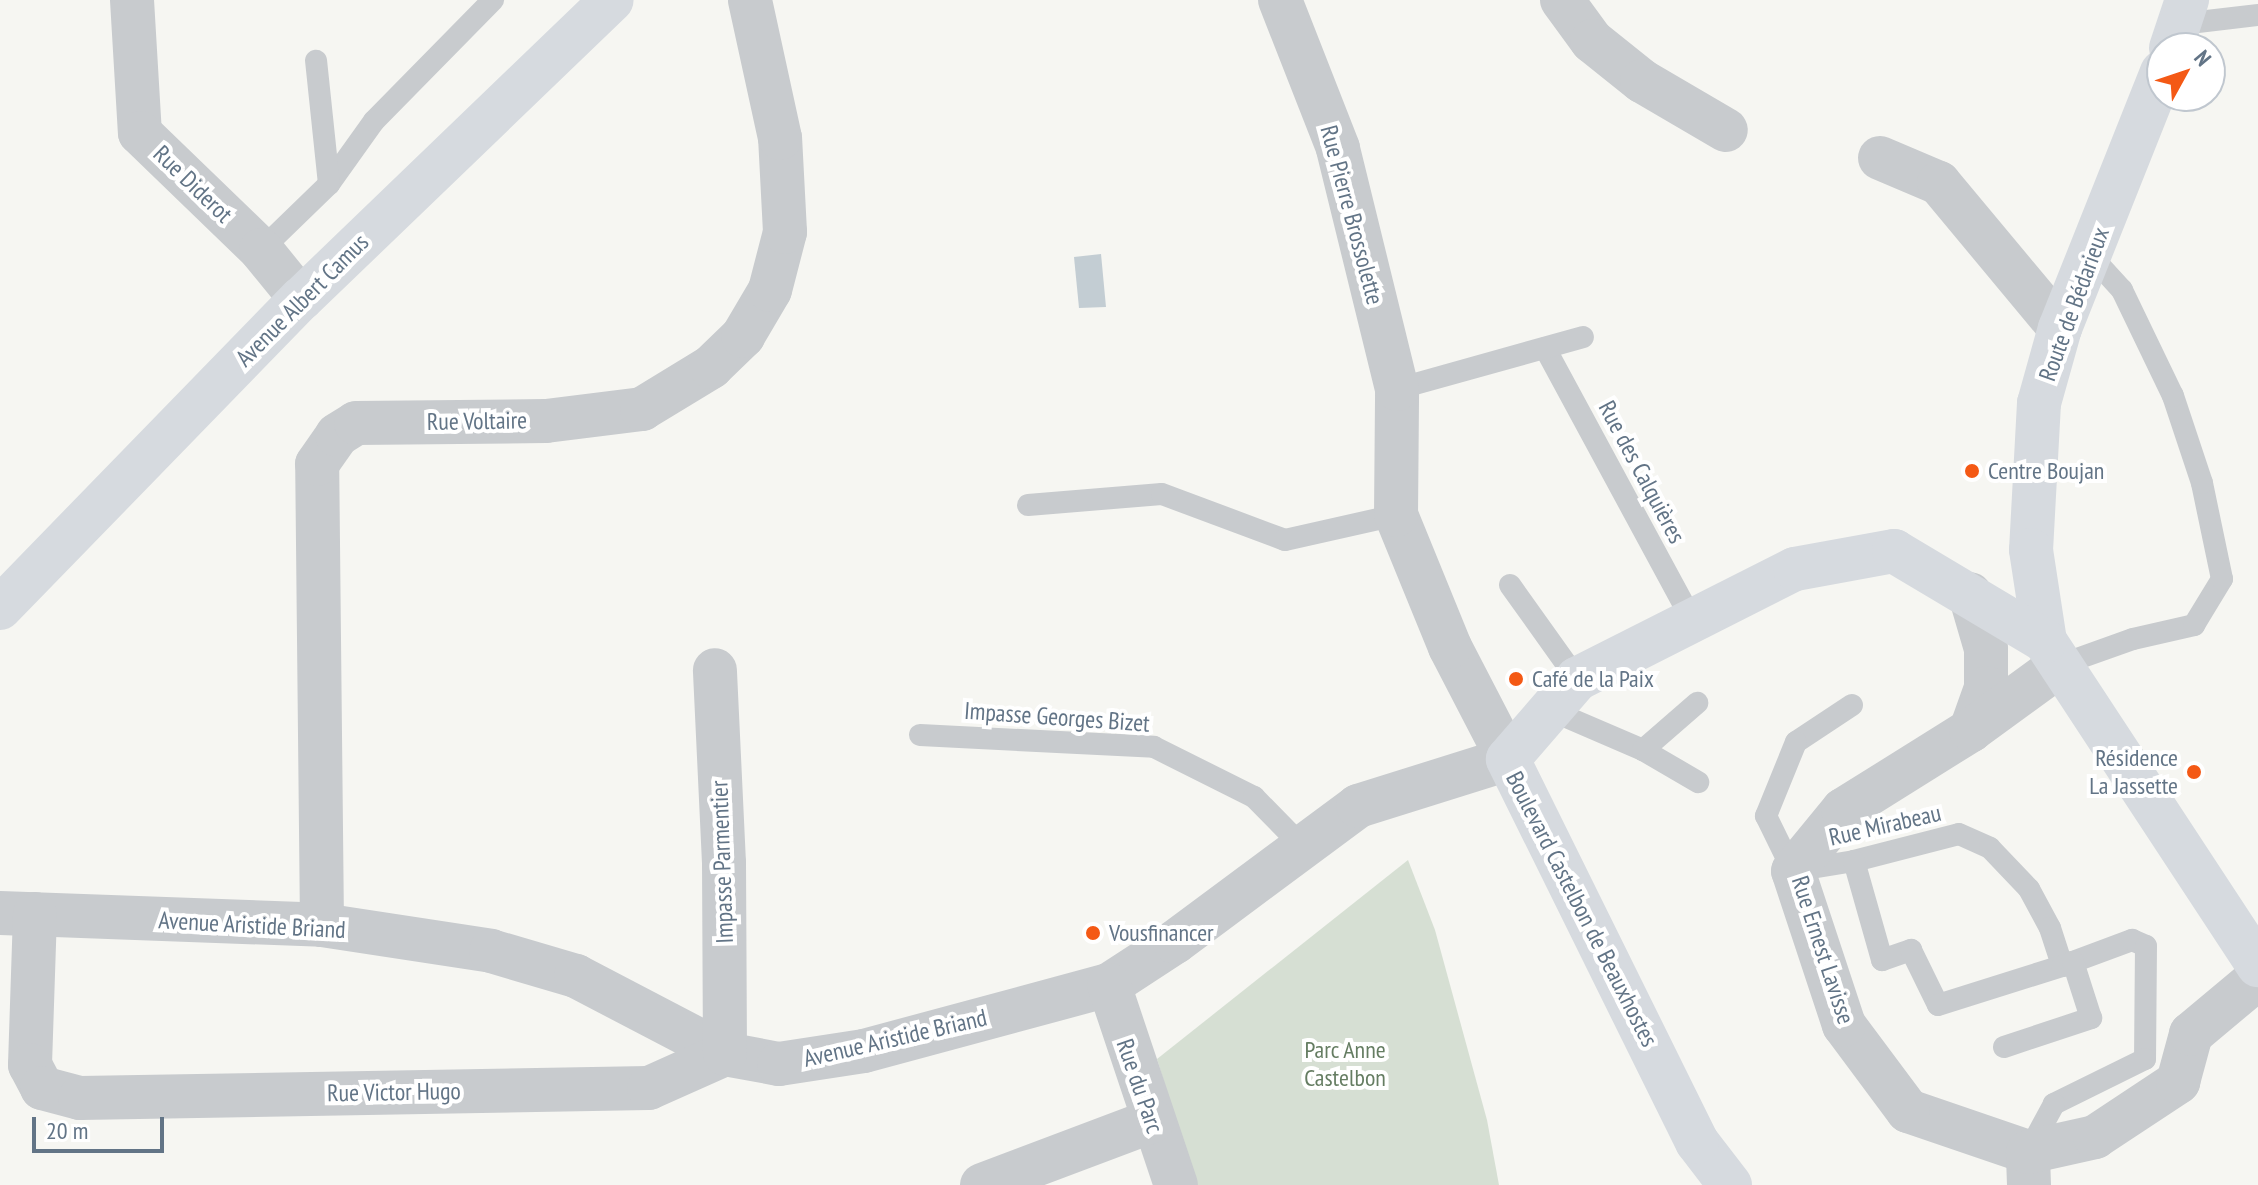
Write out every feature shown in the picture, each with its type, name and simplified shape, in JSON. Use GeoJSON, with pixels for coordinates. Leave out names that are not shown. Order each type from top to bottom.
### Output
{"type":"FeatureCollection","features":[{"type":"Feature","properties":{"kind":"street","name":"Rue Diderot"},"geometry":{"type":"LineString","coordinates":[[132,0],[140,133],[261,250],[301,299]]}},
{"type":"Feature","properties":{"kind":"street","name":"Avenue Albert Camus"},"geometry":{"type":"LineString","coordinates":[[0,608],[301,299],[612,0]]}},
{"type":"Feature","properties":{"kind":"street","name":"Rue Voltaire"},"geometry":{"type":"LineString","coordinates":[[322,925],[317,464],[337,435],[356,423],[546,421],[642,409],[711,367],[743,336],[770,290],[785,232],[780,138],[750,0]]}},
{"type":"Feature","properties":{"kind":"street","name":"Rue Pierre Brossolette"},"geometry":{"type":"LineString","coordinates":[[1280,0],[1338,148],[1397,389],[1396,515],[1450,647],[1508,759]]}},
{"type":"Feature","properties":{"kind":"street"},"geometry":{"type":"LineString","coordinates":[[1562,0],[1592,41],[1642,81],[1726,130]]}},
{"type":"Feature","properties":{"kind":"street","name":"Route de Bédarieux"},"geometry":{"type":"LineString","coordinates":[[2052,653],[2031,550],[2039,403],[2060,328],[2146,112]]}},
{"type":"Feature","properties":{"kind":"street"},"geometry":{"type":"LineString","coordinates":[[1880,158],[1939,183],[2060,328]]}},
{"type":"Feature","properties":{"kind":"street","name":"Boulevard Castelbon de Beauxhostes"},"geometry":{"type":"LineString","coordinates":[[1730,1185],[1697,1142],[1508,759],[1563,694],[1692,620],[1795,569],[1894,551],[1970,594],[2052,653]]}},
{"type":"Feature","properties":{"kind":"street"},"geometry":{"type":"LineString","coordinates":[[1970,594],[1986,649],[1986,688],[1971,730]]}},
{"type":"Feature","properties":{"kind":"street"},"geometry":{"type":"LineString","coordinates":[[2052,653],[2258,965]]}},
{"type":"Feature","properties":{"kind":"street","name":"Rue Ernest Lavisse"},"geometry":{"type":"LineString","coordinates":[[2029,1168],[1908,1111],[1844,1025],[1793,871],[1843,810],[1971,730],[2052,653]]}},
{"type":"Feature","properties":{"kind":"street","name":"Impasse Parmentier"},"geometry":{"type":"LineString","coordinates":[[715,670],[724,863],[725,1054]]}},
{"type":"Feature","properties":{"kind":"street","name":"Avenue Aristide Briand"},"geometry":{"type":"LineString","coordinates":[[18,914],[322,925],[491,951],[576,976],[725,1054],[779,1064],[864,1051],[1109,985],[1175,942],[1358,806],[1508,759]]}},
{"type":"Feature","properties":{"kind":"street","name":"Rue Victor Hugo"},"geometry":{"type":"LineString","coordinates":[[18,914],[30,1065],[42,1088],[80,1098],[649,1088],[725,1054]]}},
{"type":"Feature","properties":{"kind":"street"},"geometry":{"type":"LineString","coordinates":[[2029,1168],[2095,1137],[2178,1082],[2191,1034],[2258,978]]}},
{"type":"Feature","properties":{"kind":"street","name":"Rue du Parc"},"geometry":{"type":"LineString","coordinates":[[1109,985],[1152,1121],[1176,1185]]}},
{"type":"Feature","properties":{"kind":"street"},"geometry":{"type":"LineString","coordinates":[[982,1185],[1152,1121]]}},
{"type":"Feature","properties":{"kind":"lane"},"geometry":{"type":"LineString","coordinates":[[261,250],[329,184],[374,121],[493,0]]}},
{"type":"Feature","properties":{"kind":"lane"},"geometry":{"type":"LineString","coordinates":[[2180,24],[2258,15]]}},
{"type":"Feature","properties":{"kind":"lane"},"geometry":{"type":"LineString","coordinates":[[316,61],[329,184]]}},
{"type":"Feature","properties":{"kind":"lane"},"geometry":{"type":"LineString","coordinates":[[2052,653],[2194,625],[2222,579],[2202,483],[2173,396],[2122,290],[2090,255]]}},
{"type":"Feature","properties":{"kind":"lane"},"geometry":{"type":"LineString","coordinates":[[1397,389],[1583,337]]}},
{"type":"Feature","properties":{"kind":"lane","name":"Rue des Calquières"},"geometry":{"type":"LineString","coordinates":[[1545,348],[1692,620]]}},
{"type":"Feature","properties":{"kind":"lane"},"geometry":{"type":"LineString","coordinates":[[1028,505],[1162,494],[1285,540],[1396,515]]}},
{"type":"Feature","properties":{"kind":"lane"},"geometry":{"type":"LineString","coordinates":[[1510,585],[1563,694],[1643,750],[1698,782]]}},
{"type":"Feature","properties":{"kind":"lane"},"geometry":{"type":"LineString","coordinates":[[1643,750],[1697,703]]}},
{"type":"Feature","properties":{"kind":"lane"},"geometry":{"type":"LineString","coordinates":[[1793,871],[1761,813],[1796,742],[1852,705]]}},
{"type":"Feature","properties":{"kind":"lane","name":"Impasse Georges Bizet"},"geometry":{"type":"LineString","coordinates":[[920,735],[1154,747],[1254,797],[1303,847]]}},
{"type":"Feature","properties":{"kind":"lane","name":"Rue Mirabeau"},"geometry":{"type":"LineString","coordinates":[[1793,871],[1854,861],[1959,834],[1990,848],[2029,889],[2068,964],[2091,1018],[2004,1047]]}},
{"type":"Feature","properties":{"kind":"lane"},"geometry":{"type":"LineString","coordinates":[[1854,861],[1882,960],[1911,950],[1938,1005],[2068,964],[2132,940],[2146,946],[2145,1059],[2054,1104],[2029,1168]]}},
{"type":"Feature","properties":{"kind":"green space","name":"Parc Anne Castelbon"},"geometry":{"type":"Polygon","coordinates":[[[1408,860],[1435,930],[1487,1120],[1499,1185],[1196,1185],[1157,1059],[1408,860]]]}},
{"type":"Feature","properties":{"kind":"shaded area"},"geometry":{"type":"Polygon","coordinates":[[[1101,254],[1106,307],[1079,308],[1074,257],[1101,254]]]}},
{"type":"Feature","properties":{"kind":"place","name":"Centre Boujan"},"geometry":{"type":"Point","coordinates":[1972,471]}},
{"type":"Feature","properties":{"kind":"place","name":"Café de la Paix"},"geometry":{"type":"Point","coordinates":[1516,679]}},
{"type":"Feature","properties":{"kind":"place","name":"Résidence La Jassette"},"geometry":{"type":"Point","coordinates":[2194,772]}},
{"type":"Feature","properties":{"kind":"place","name":"Vousfinancer"},"geometry":{"type":"Point","coordinates":[1093,933]}}]}
